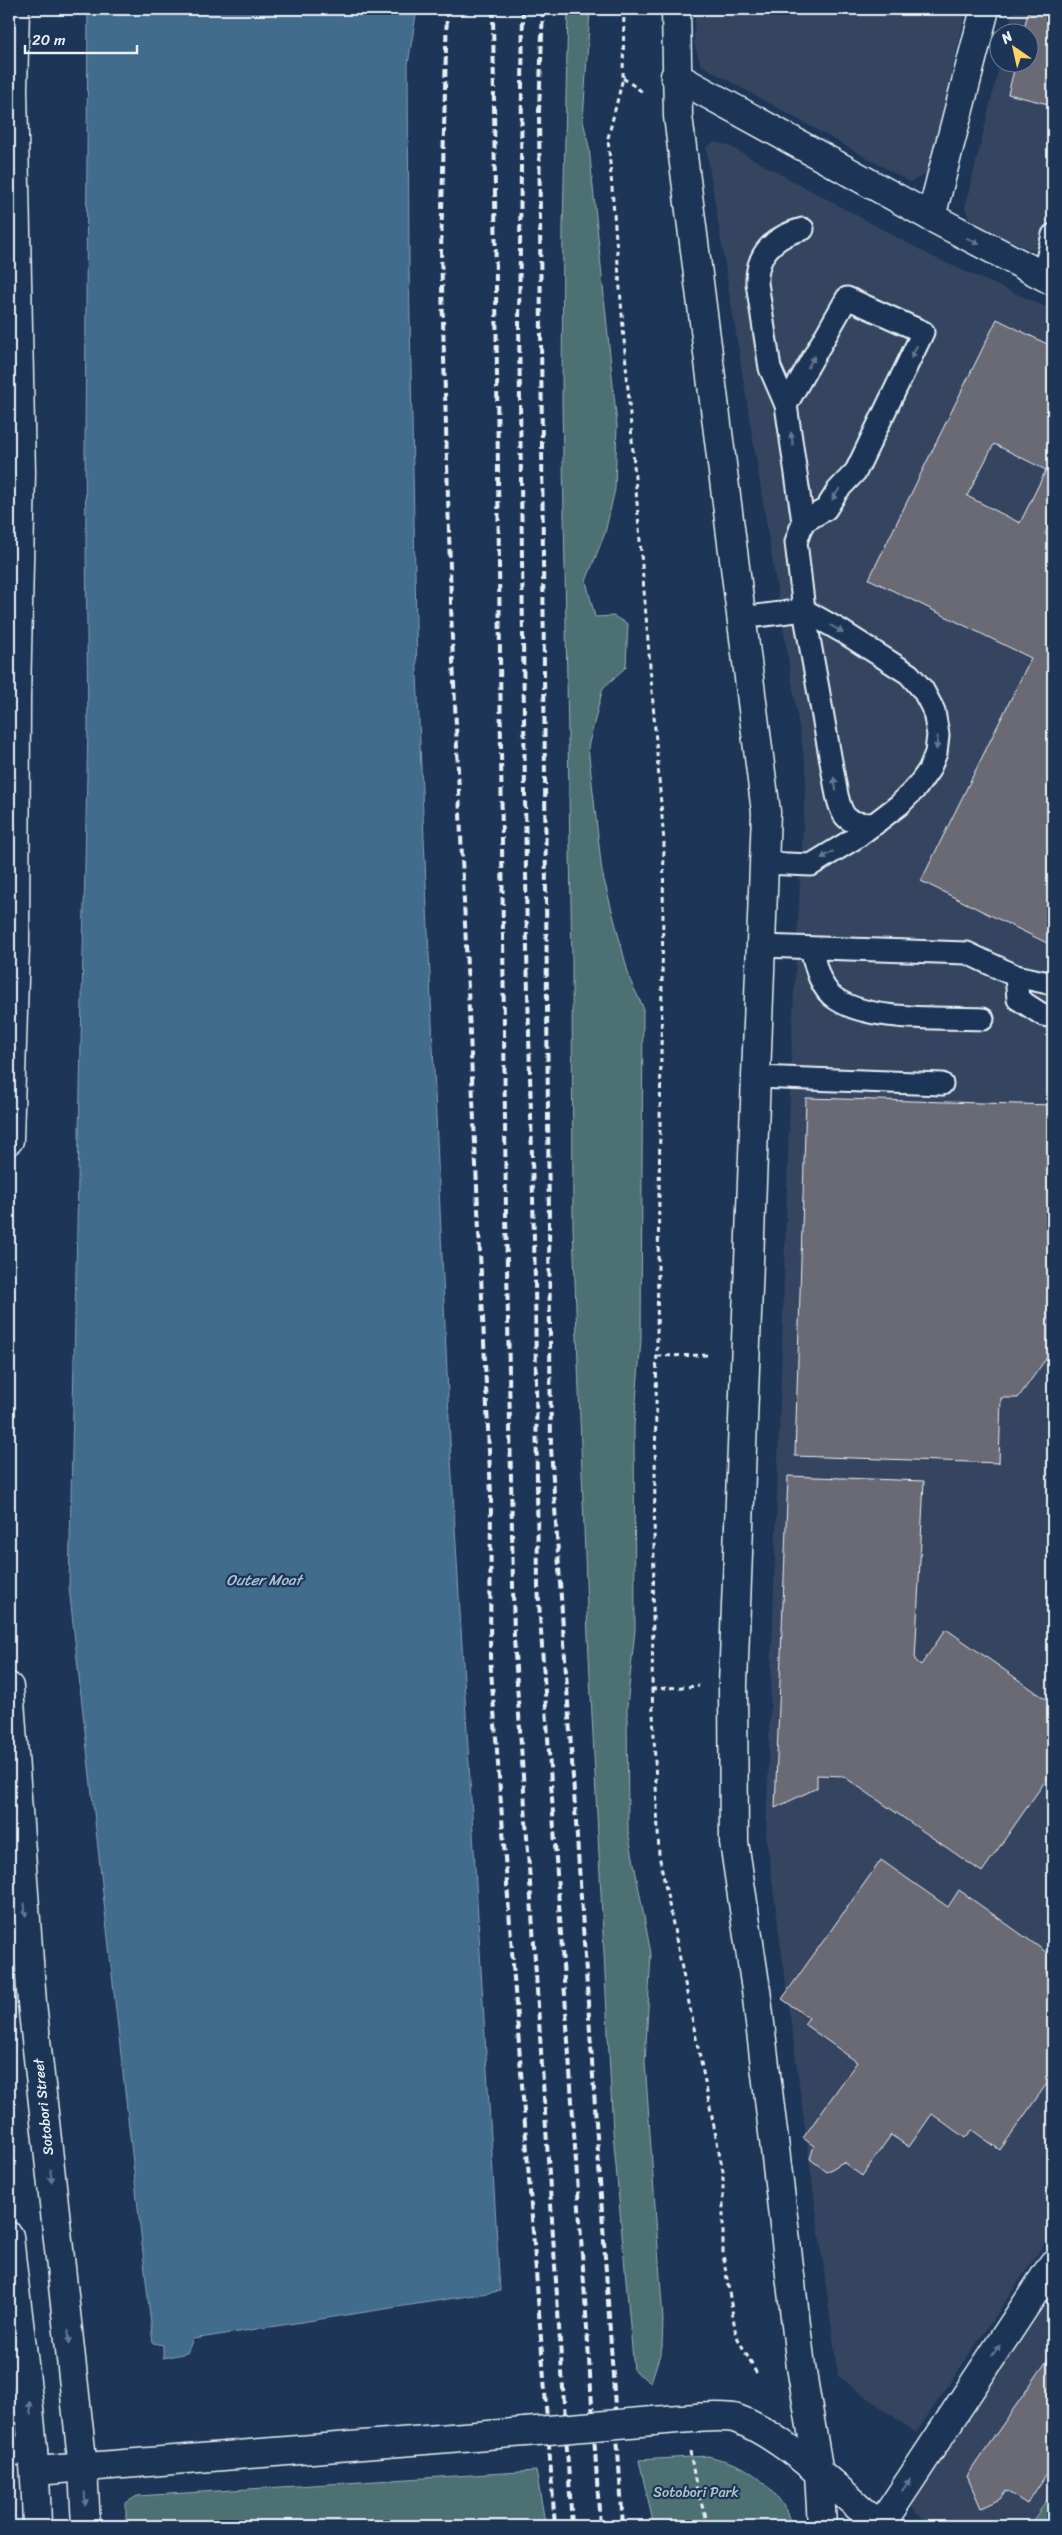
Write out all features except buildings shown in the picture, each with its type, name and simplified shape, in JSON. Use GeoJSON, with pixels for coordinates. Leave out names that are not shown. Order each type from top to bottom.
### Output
{"type":"FeatureCollection","features":[{"type":"Feature","properties":{"kind":"street"},"geometry":{"type":"LineString","coordinates":[[9,1140],[15,946],[16,698],[21,474],[13,89],[15,9]]}},
{"type":"Feature","properties":{"kind":"street"},"geometry":{"type":"LineString","coordinates":[[676,9],[675,76],[678,116],[766,812],[733,1685],[734,1842],[756,1990],[801,2367],[819,2473],[822,2526]]}},
{"type":"Feature","properties":{"kind":"street"},"geometry":{"type":"LineString","coordinates":[[931,217],[984,9]]}},
{"type":"Feature","properties":{"kind":"street"},"geometry":{"type":"LineString","coordinates":[[675,76],[931,217],[1048,278]]}},
{"type":"Feature","properties":{"kind":"street","name":"Sotobori Street"},"geometry":{"type":"LineString","coordinates":[[9,1687],[32,2003],[83,2468],[86,2526]]}},
{"type":"Feature","properties":{"kind":"street"},"geometry":{"type":"LineString","coordinates":[[9,2236],[26,2457],[37,2526]]}},
{"type":"Feature","properties":{"kind":"street"},"geometry":{"type":"LineString","coordinates":[[26,2457],[83,2468],[654,2421],[736,2418],[769,2436],[819,2473],[880,2526],[1053,2264]]}},
{"type":"Feature","properties":{"kind":"lane"},"geometry":{"type":"LineString","coordinates":[[802,228],[783,235],[773,242],[762,255],[756,271],[770,368],[786,405],[803,522],[796,542],[804,610],[841,812],[848,820],[858,824],[874,824]]}},
{"type":"Feature","properties":{"kind":"lane"},"geometry":{"type":"LineString","coordinates":[[1048,278],[1053,235]]}},
{"type":"Feature","properties":{"kind":"lane"},"geometry":{"type":"LineString","coordinates":[[786,405],[847,298],[923,332],[856,471],[838,490],[826,509],[803,522]]}},
{"type":"Feature","properties":{"kind":"lane"},"geometry":{"type":"LineString","coordinates":[[741,618],[804,610],[909,674],[923,690],[934,711],[938,735],[936,753],[929,770],[918,787],[899,806],[811,865],[764,864]]}},
{"type":"Feature","properties":{"kind":"lane"},"geometry":{"type":"LineString","coordinates":[[761,946],[967,953],[1016,976],[1053,984]]}},
{"type":"Feature","properties":{"kind":"lane"},"geometry":{"type":"LineString","coordinates":[[811,948],[816,969],[834,999],[867,1012],[983,1019]]}},
{"type":"Feature","properties":{"kind":"lane"},"geometry":{"type":"LineString","coordinates":[[1016,976],[1018,1000],[1043,1016],[1053,1017]]}},
{"type":"Feature","properties":{"kind":"lane"},"geometry":{"type":"LineString","coordinates":[[756,1077],[942,1084]]}},
{"type":"Feature","properties":{"kind":"path"},"geometry":{"type":"LineString","coordinates":[[624,9],[623,78],[608,138],[664,842],[652,1689],[659,1855],[723,2171],[723,2254],[736,2335],[758,2376]]}},
{"type":"Feature","properties":{"kind":"path"},"geometry":{"type":"LineString","coordinates":[[657,1356],[714,1355]]}},
{"type":"Feature","properties":{"kind":"path"},"geometry":{"type":"LineString","coordinates":[[652,1689],[709,1685]]}},
{"type":"Feature","properties":{"kind":"path"},"geometry":{"type":"LineString","coordinates":[[690,2447],[697,2491],[709,2526]]}},
{"type":"Feature","properties":{"kind":"shaded area"},"geometry":{"type":"Polygon","coordinates":[[[695,9],[967,9],[927,174],[910,182],[701,65],[694,43],[695,9]]]}},
{"type":"Feature","properties":{"kind":"shaded area"},"geometry":{"type":"Polygon","coordinates":[[[1013,9],[1053,9],[1053,259],[972,224],[965,208],[998,72],[1040,72],[1040,22],[1010,22],[1013,9]]]}},
{"type":"Feature","properties":{"kind":"shaded area"},"geometry":{"type":"Polygon","coordinates":[[[714,142],[727,145],[935,258],[1053,310],[1053,2231],[916,2433],[838,2376],[766,1834],[792,1032],[806,770],[706,147],[714,142]]]}},
{"type":"Feature","properties":{"kind":"shaded area"},"geometry":{"type":"Polygon","coordinates":[[[1053,2294],[1053,2526],[934,2526],[916,2513],[912,2506],[931,2474],[1053,2294]]]}},
{"type":"Feature","properties":{"kind":"green space"},"geometry":{"type":"Polygon","coordinates":[[[568,9],[590,9],[583,121],[589,147],[617,425],[615,489],[605,533],[586,581],[595,617],[613,616],[628,624],[626,667],[603,688],[588,747],[602,872],[630,980],[643,1007],[641,1340],[634,1426],[635,1630],[627,1706],[628,1831],[651,1954],[645,2062],[663,2320],[662,2348],[651,2382],[634,2371],[613,2132],[588,1636],[573,1227],[572,960],[562,402],[563,226],[568,9]]]}},
{"type":"Feature","properties":{"kind":"green space","name":"Sotobori Park"},"geometry":{"type":"Polygon","coordinates":[[[708,2456],[738,2465],[758,2477],[780,2500],[789,2518],[790,2526],[654,2526],[639,2460],[708,2456]]]}},
{"type":"Feature","properties":{"kind":"green space"},"geometry":{"type":"Polygon","coordinates":[[[536,2471],[545,2522],[532,2526],[126,2526],[126,2503],[137,2496],[536,2471]]]}},
{"type":"Feature","properties":{"kind":"green space"},"geometry":{"type":"Polygon","coordinates":[[[1053,2492],[1053,2526],[1029,2526],[1053,2492]]]}},
{"type":"Feature","properties":{"kind":"water","name":"Outer Moat"},"geometry":{"type":"Polygon","coordinates":[[[88,9],[417,9],[408,64],[409,268],[417,674],[450,1442],[500,2291],[193,2339],[187,2353],[163,2358],[163,2345],[153,2343],[69,1587],[88,727],[85,448],[88,9]]]}},
{"type":"Feature","properties":{"kind":"railway"},"geometry":{"type":"LineString","coordinates":[[447,9],[441,251],[452,638],[491,1495],[490,1657],[555,2526]]}},
{"type":"Feature","properties":{"kind":"railway"},"geometry":{"type":"LineString","coordinates":[[493,9],[506,1213],[514,1638],[572,2526]]}},
{"type":"Feature","properties":{"kind":"railway"},"geometry":{"type":"LineString","coordinates":[[523,9],[519,323],[527,951],[535,1280],[538,1586],[600,2526]]}},
{"type":"Feature","properties":{"kind":"railway"},"geometry":{"type":"LineString","coordinates":[[543,9],[539,111],[551,1448],[623,2526]]}}]}
